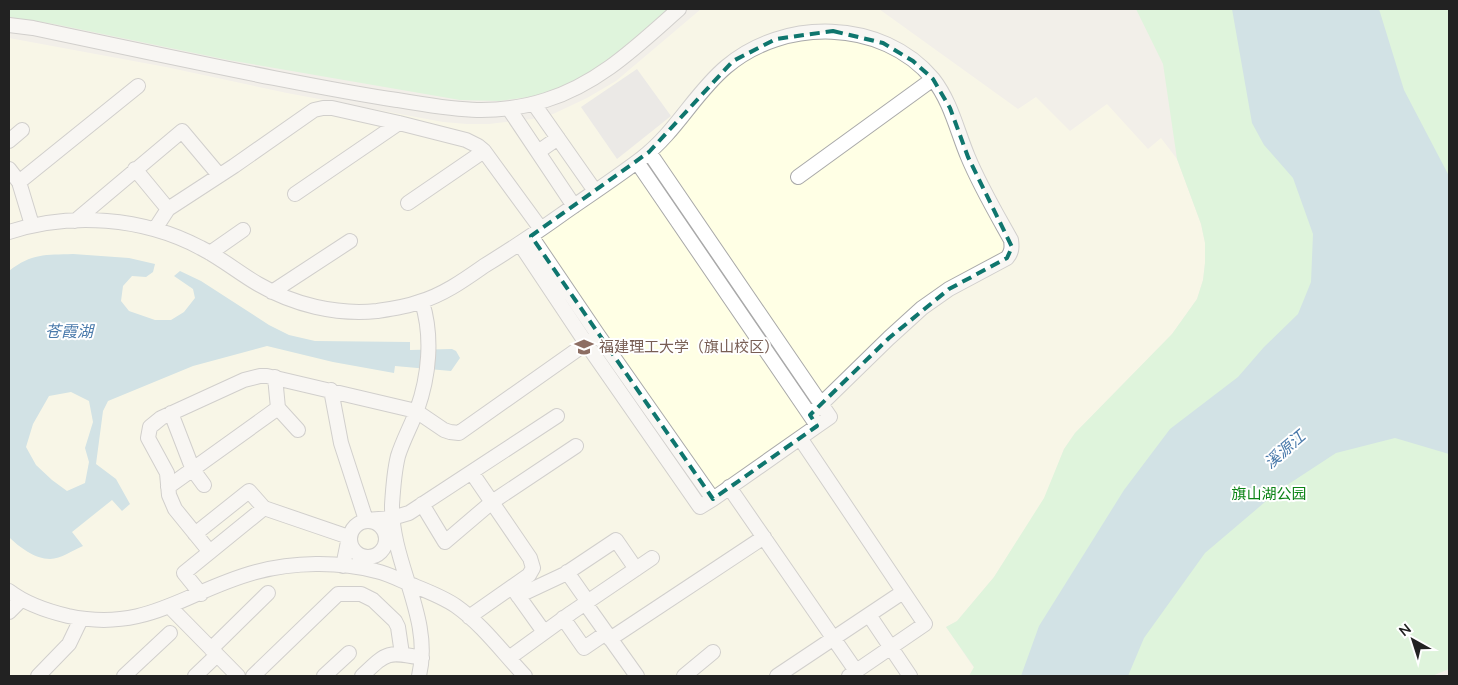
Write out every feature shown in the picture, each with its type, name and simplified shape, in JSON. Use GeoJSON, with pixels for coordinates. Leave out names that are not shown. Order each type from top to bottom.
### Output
{"type":"FeatureCollection","features":[{"type":"Feature","properties":{"kind":"street"},"geometry":{"type":"LineString","coordinates":[[9,25],[33,28],[344,92],[450,109],[482,111],[509,109],[534,104],[561,95],[605,72],[680,9]]}},
{"type":"Feature","properties":{"kind":"street"},"geometry":{"type":"LineString","coordinates":[[9,232],[32,225],[75,221],[128,223],[156,229],[186,240],[272,292],[315,307],[340,311],[376,311],[422,302],[462,281],[531,237],[637,162],[675,126],[724,68],[743,54],[776,39],[833,31],[868,37],[898,50],[933,79],[950,108],[972,166],[1011,240],[1012,253],[1001,262],[949,289],[922,308],[822,404],[814,421],[800,438],[713,498],[592,339],[531,237],[484,151],[466,140],[332,108],[318,108],[168,209],[156,229]]}},
{"type":"Feature","properties":{"kind":"street"},"geometry":{"type":"LineString","coordinates":[[798,177],[933,79]]}},
{"type":"Feature","properties":{"kind":"street"},"geometry":{"type":"LineString","coordinates":[[19,182],[138,86]]}},
{"type":"Feature","properties":{"kind":"street"},"geometry":{"type":"LineString","coordinates":[[534,104],[595,191]]}},
{"type":"Feature","properties":{"kind":"street"},"geometry":{"type":"LineString","coordinates":[[509,109],[574,206]]}},
{"type":"Feature","properties":{"kind":"street"},"geometry":{"type":"LineString","coordinates":[[295,194],[399,123]]}},
{"type":"Feature","properties":{"kind":"street"},"geometry":{"type":"LineString","coordinates":[[9,141],[22,130]]}},
{"type":"Feature","properties":{"kind":"street"},"geometry":{"type":"LineString","coordinates":[[75,221],[182,131],[219,175]]}},
{"type":"Feature","properties":{"kind":"street"},"geometry":{"type":"LineString","coordinates":[[538,152],[558,138]]}},
{"type":"Feature","properties":{"kind":"street"},"geometry":{"type":"LineString","coordinates":[[408,203],[484,151]]}},
{"type":"Feature","properties":{"kind":"street"},"geometry":{"type":"LineString","coordinates":[[649,152],[822,404]]}},
{"type":"Feature","properties":{"kind":"street"},"geometry":{"type":"LineString","coordinates":[[637,162],[814,421]]}},
{"type":"Feature","properties":{"kind":"street"},"geometry":{"type":"LineString","coordinates":[[135,169],[168,209]]}},
{"type":"Feature","properties":{"kind":"street"},"geometry":{"type":"LineString","coordinates":[[9,170],[19,182],[32,225]]}},
{"type":"Feature","properties":{"kind":"street"},"geometry":{"type":"LineString","coordinates":[[210,253],[243,230]]}},
{"type":"Feature","properties":{"kind":"street"},"geometry":{"type":"LineString","coordinates":[[272,292],[350,241]]}},
{"type":"Feature","properties":{"kind":"street"},"geometry":{"type":"LineString","coordinates":[[418,676],[422,658],[420,627],[395,542],[392,518],[394,482],[398,457],[426,379],[428,359],[427,328],[422,302]]}},
{"type":"Feature","properties":{"kind":"street"},"geometry":{"type":"LineString","coordinates":[[210,552],[175,509],[169,496],[167,473],[148,438],[148,432],[154,422],[170,413],[252,377],[260,376],[331,390],[416,411],[444,430],[459,433],[592,339]]}},
{"type":"Feature","properties":{"kind":"street"},"geometry":{"type":"LineString","coordinates":[[275,378],[278,408],[298,430]]}},
{"type":"Feature","properties":{"kind":"street"},"geometry":{"type":"LineString","coordinates":[[331,390],[341,443],[366,520]]}},
{"type":"Feature","properties":{"kind":"street"},"geometry":{"type":"LineString","coordinates":[[168,487],[278,408]]}},
{"type":"Feature","properties":{"kind":"street"},"geometry":{"type":"LineString","coordinates":[[170,413],[193,470],[204,485]]}},
{"type":"Feature","properties":{"kind":"street"},"geometry":{"type":"LineString","coordinates":[[343,566],[349,537],[354,526],[366,520],[392,518],[409,514],[557,416]]}},
{"type":"Feature","properties":{"kind":"street"},"geometry":{"type":"LineString","coordinates":[[730,487],[833,639],[852,674],[925,624],[800,438]]}},
{"type":"Feature","properties":{"kind":"street"},"geometry":{"type":"LineString","coordinates":[[422,504],[445,542],[492,502],[576,446]]}},
{"type":"Feature","properties":{"kind":"street"},"geometry":{"type":"LineString","coordinates":[[472,473],[532,563],[532,572],[515,591]]}},
{"type":"Feature","properties":{"kind":"street"},"geometry":{"type":"LineString","coordinates":[[196,534],[248,490],[264,508],[349,537]]}},
{"type":"Feature","properties":{"kind":"street"},"geometry":{"type":"LineString","coordinates":[[200,594],[184,573],[264,508]]}},
{"type":"Feature","properties":{"kind":"street"},"geometry":{"type":"LineString","coordinates":[[349,537],[352,548],[360,556],[372,557],[382,551],[386,540],[383,527],[372,520],[366,520]]}},
{"type":"Feature","properties":{"kind":"street"},"geometry":{"type":"LineString","coordinates":[[563,618],[584,648],[608,636],[764,537]]}},
{"type":"Feature","properties":{"kind":"street"},"geometry":{"type":"LineString","coordinates":[[469,617],[515,591],[567,572],[616,540],[636,569]]}},
{"type":"Feature","properties":{"kind":"street"},"geometry":{"type":"LineString","coordinates":[[509,658],[563,618],[652,558]]}},
{"type":"Feature","properties":{"kind":"street"},"geometry":{"type":"LineString","coordinates":[[9,591],[22,600],[60,614],[94,620],[129,619],[170,607],[248,575],[271,569],[302,566],[343,566],[378,572],[441,597],[469,617],[526,676]]}},
{"type":"Feature","properties":{"kind":"street"},"geometry":{"type":"LineString","coordinates":[[567,572],[608,636],[637,676]]}},
{"type":"Feature","properties":{"kind":"street"},"geometry":{"type":"LineString","coordinates":[[515,591],[544,632]]}},
{"type":"Feature","properties":{"kind":"street"},"geometry":{"type":"LineString","coordinates":[[777,676],[903,592]]}},
{"type":"Feature","properties":{"kind":"street"},"geometry":{"type":"LineString","coordinates":[[195,676],[214,652],[268,593]]}},
{"type":"Feature","properties":{"kind":"street"},"geometry":{"type":"LineString","coordinates":[[254,676],[338,594],[361,594],[374,600],[395,621],[398,627],[402,654]]}},
{"type":"Feature","properties":{"kind":"street"},"geometry":{"type":"LineString","coordinates":[[9,612],[22,600]]}},
{"type":"Feature","properties":{"kind":"street"},"geometry":{"type":"LineString","coordinates":[[170,607],[238,676]]}},
{"type":"Feature","properties":{"kind":"street"},"geometry":{"type":"LineString","coordinates":[[869,615],[910,676]]}},
{"type":"Feature","properties":{"kind":"street"},"geometry":{"type":"LineString","coordinates":[[47,674],[69,644],[82,619]]}},
{"type":"Feature","properties":{"kind":"street"},"geometry":{"type":"LineString","coordinates":[[124,676],[170,632]]}},
{"type":"Feature","properties":{"kind":"street"},"geometry":{"type":"LineString","coordinates":[[692,674],[713,652]]}},
{"type":"Feature","properties":{"kind":"street"},"geometry":{"type":"LineString","coordinates":[[324,676],[349,653]]}},
{"type":"Feature","properties":{"kind":"street"},"geometry":{"type":"LineString","coordinates":[[362,676],[384,656],[393,653],[422,658]]}},
{"type":"Feature","properties":{"kind":"highlighted area"},"geometry":{"type":"Polygon","coordinates":[[[833,31],[883,43],[913,61],[933,79],[950,108],[968,157],[1012,247],[1007,258],[949,289],[889,338],[810,415],[817,426],[713,499],[531,236],[649,152],[733,61],[776,39],[833,31]]]}},
{"type":"Feature","properties":{"kind":"shaded area","name":"福建理工大学（旗山校区）"},"geometry":{"type":"Polygon","coordinates":[[[701,9],[879,9],[1018,109],[1036,97],[1070,131],[1107,104],[1148,149],[1161,138],[1177,159],[1201,224],[1205,243],[1203,280],[1197,299],[1172,334],[1075,433],[1064,449],[1045,498],[994,577],[957,621],[946,627],[974,668],[969,676],[9,676],[9,38],[443,122],[489,124],[532,119],[553,114],[587,98],[616,81],[701,9]]]}},
{"type":"Feature","properties":{"kind":"shaded area"},"geometry":{"type":"Polygon","coordinates":[[[637,69],[671,116],[617,159],[581,107],[637,69]]]}},
{"type":"Feature","properties":{"kind":"green space"},"geometry":{"type":"Polygon","coordinates":[[[9,9],[671,9],[617,55],[577,81],[537,96],[499,101],[460,100],[228,60],[54,24],[9,17],[9,9]]]}},
{"type":"Feature","properties":{"kind":"green space","name":"旗山湖公园"},"geometry":{"type":"Polygon","coordinates":[[[1136,9],[1449,9],[1449,669],[1432,676],[969,676],[974,667],[946,627],[957,621],[994,577],[1044,498],[1064,449],[1075,433],[1172,334],[1197,299],[1203,280],[1205,243],[1201,224],[1177,159],[1163,64],[1136,9]]]}},
{"type":"Feature","properties":{"kind":"water","name":"溪源江"},"geometry":{"type":"Polygon","coordinates":[[[1232,9],[1379,9],[1404,90],[1449,176],[1449,454],[1395,438],[1336,453],[1278,491],[1205,553],[1144,638],[1128,676],[1021,676],[1039,626],[1124,490],[1170,429],[1238,377],[1264,347],[1298,314],[1311,282],[1313,234],[1293,178],[1264,145],[1252,123],[1232,9]]]}},
{"type":"Feature","properties":{"kind":"water","name":"苍霞湖"},"geometry":{"type":"Polygon","coordinates":[[[73,254],[129,258],[155,264],[153,272],[146,277],[132,276],[123,286],[121,301],[129,311],[155,320],[171,320],[184,312],[195,298],[193,289],[174,276],[180,271],[201,281],[269,325],[289,335],[315,341],[410,342],[410,350],[452,349],[456,351],[460,358],[451,371],[395,366],[394,373],[333,362],[267,346],[193,366],[108,401],[103,411],[96,464],[116,479],[130,504],[122,511],[112,500],[72,532],[83,546],[58,558],[39,557],[28,552],[9,537],[9,271],[25,261],[39,256],[73,254]],[[71,392],[49,396],[33,424],[26,447],[36,465],[67,491],[85,483],[89,462],[85,448],[93,422],[89,401],[71,392]]]}},
{"type":"Feature","properties":{"kind":"place","name":"福建理工大学（旗山校区）"},"geometry":{"type":"Point","coordinates":[584,347]}}]}
